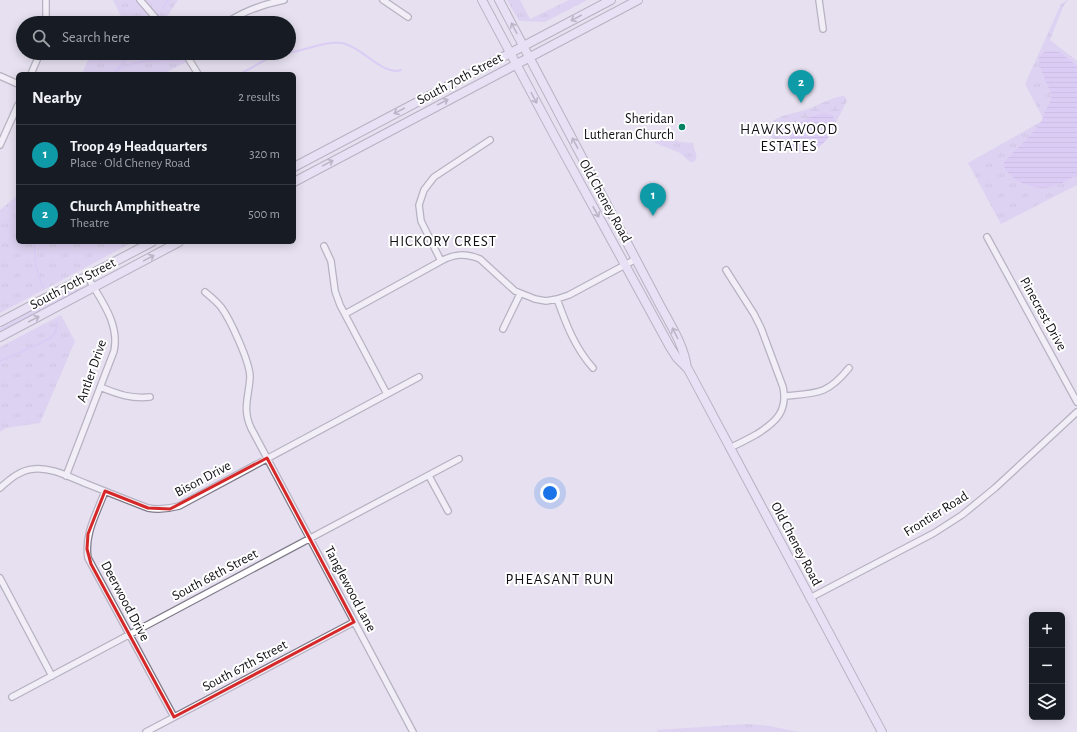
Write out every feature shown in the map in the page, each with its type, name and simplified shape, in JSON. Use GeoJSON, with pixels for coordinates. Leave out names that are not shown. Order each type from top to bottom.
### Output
{"type":"FeatureCollection","features":[{"type":"Feature","properties":{"kind":"main road","name":"Old Cheney Road"},"geometry":{"type":"LineString","coordinates":[[482,0],[673,352],[688,369],[882,732]]}},
{"type":"Feature","properties":{"kind":"main road","name":"Old Cheney Road"},"geometry":{"type":"LineString","coordinates":[[499,0],[636,258],[679,342],[685,356],[688,369]]}},
{"type":"Feature","properties":{"kind":"main road","name":"South 70th Street"},"geometry":{"type":"LineString","coordinates":[[296,166],[611,0]]}},
{"type":"Feature","properties":{"kind":"main road","name":"South 70th Street"},"geometry":{"type":"LineString","coordinates":[[296,181],[638,0]]}},
{"type":"Feature","properties":{"kind":"main road","name":"South 70th Street"},"geometry":{"type":"LineString","coordinates":[[0,322],[148,244]]}},
{"type":"Feature","properties":{"kind":"main road","name":"South 70th Street"},"geometry":{"type":"LineString","coordinates":[[0,337],[175,244]]}},
{"type":"Feature","properties":{"kind":"street"},"geometry":{"type":"LineString","coordinates":[[46,0],[46,16]]}},
{"type":"Feature","properties":{"kind":"street"},"geometry":{"type":"LineString","coordinates":[[140,0],[154,16]]}},
{"type":"Feature","properties":{"kind":"street"},"geometry":{"type":"LineString","coordinates":[[238,16],[272,1],[284,0]]}},
{"type":"Feature","properties":{"kind":"street"},"geometry":{"type":"LineString","coordinates":[[383,0],[408,17]]}},
{"type":"Feature","properties":{"kind":"street"},"geometry":{"type":"LineString","coordinates":[[819,0],[822,29]]}},
{"type":"Feature","properties":{"kind":"street"},"geometry":{"type":"LineString","coordinates":[[32,72],[37,60]]}},
{"type":"Feature","properties":{"kind":"street"},"geometry":{"type":"LineString","coordinates":[[190,60],[197,72]]}},
{"type":"Feature","properties":{"kind":"street"},"geometry":{"type":"LineString","coordinates":[[0,76],[16,83]]}},
{"type":"Feature","properties":{"kind":"street"},"geometry":{"type":"LineString","coordinates":[[0,145],[16,109]]}},
{"type":"Feature","properties":{"kind":"street"},"geometry":{"type":"LineString","coordinates":[[441,261],[421,221],[419,205],[424,190],[434,177],[490,140]]}},
{"type":"Feature","properties":{"kind":"street","name":"Pinecrest Drive"},"geometry":{"type":"LineString","coordinates":[[987,237],[1077,402]]}},
{"type":"Feature","properties":{"kind":"street"},"geometry":{"type":"LineString","coordinates":[[324,246],[331,262],[335,291],[345,314],[387,394]]}},
{"type":"Feature","properties":{"kind":"street"},"geometry":{"type":"LineString","coordinates":[[345,314],[441,261],[457,255],[472,256],[486,263],[506,284],[520,294],[542,300],[557,299],[578,290],[636,258]]}},
{"type":"Feature","properties":{"kind":"street"},"geometry":{"type":"LineString","coordinates":[[726,270],[754,314],[761,328],[781,381],[785,396],[782,411],[773,423],[740,444],[729,448]]}},
{"type":"Feature","properties":{"kind":"street","name":"Antler Drive"},"geometry":{"type":"LineString","coordinates":[[66,476],[114,351],[116,336],[112,320],[87,276]]}},
{"type":"Feature","properties":{"kind":"street","name":"Tanglewood Lane"},"geometry":{"type":"LineString","coordinates":[[206,292],[223,310],[248,361],[250,377],[246,412],[251,428],[413,732]]}},
{"type":"Feature","properties":{"kind":"street"},"geometry":{"type":"LineString","coordinates":[[503,328],[520,294]]}},
{"type":"Feature","properties":{"kind":"street"},"geometry":{"type":"LineString","coordinates":[[557,299],[576,344],[585,359],[593,368]]}},
{"type":"Feature","properties":{"kind":"street"},"geometry":{"type":"LineString","coordinates":[[785,396],[826,390],[838,381],[849,368]]}},
{"type":"Feature","properties":{"kind":"street","name":"Bison Drive"},"geometry":{"type":"LineString","coordinates":[[0,488],[13,477],[27,470],[42,468],[148,508],[170,509],[179,506],[420,377]]}},
{"type":"Feature","properties":{"kind":"street"},"geometry":{"type":"LineString","coordinates":[[100,387],[126,396],[139,398],[150,397]]}},
{"type":"Feature","properties":{"kind":"street","name":"Frontier Road"},"geometry":{"type":"LineString","coordinates":[[810,598],[934,533],[962,515],[995,488],[1077,412]]}},
{"type":"Feature","properties":{"kind":"street","name":"South 68th Street"},"geometry":{"type":"LineString","coordinates":[[12,697],[459,459]]}},
{"type":"Feature","properties":{"kind":"street"},"geometry":{"type":"LineString","coordinates":[[429,476],[448,511]]}},
{"type":"Feature","properties":{"kind":"street","name":"Deerwood Drive"},"geometry":{"type":"LineString","coordinates":[[105,491],[88,534],[87,549],[91,564],[174,717]]}},
{"type":"Feature","properties":{"kind":"street"},"geometry":{"type":"LineString","coordinates":[[0,578],[52,676]]}},
{"type":"Feature","properties":{"kind":"street","name":"South 67th Street"},"geometry":{"type":"LineString","coordinates":[[146,732],[354,622]]}},
{"type":"Feature","properties":{"kind":"highlighted area"},"geometry":{"type":"Polygon","coordinates":[[[267,458],[354,622],[174,717],[91,564],[87,549],[88,534],[105,491],[148,508],[170,509],[267,458]]]}},
{"type":"Feature","properties":{"kind":"green space"},"geometry":{"type":"Polygon","coordinates":[[[113,0],[178,0],[168,16],[121,16],[113,0]]]}},
{"type":"Feature","properties":{"kind":"green space"},"geometry":{"type":"Polygon","coordinates":[[[507,0],[520,0],[530,19],[569,0],[587,0],[545,22],[519,21],[507,0]]]}},
{"type":"Feature","properties":{"kind":"green space"},"geometry":{"type":"Polygon","coordinates":[[[1067,0],[1050,40],[1077,61],[1077,185],[1001,224],[968,163],[1044,120],[1025,84],[1061,4],[1067,0]]]}},
{"type":"Feature","properties":{"kind":"green space"},"geometry":{"type":"Polygon","coordinates":[[[88,60],[190,60],[167,72],[83,72],[88,60]]]}},
{"type":"Feature","properties":{"kind":"green space"},"geometry":{"type":"Polygon","coordinates":[[[843,96],[847,101],[833,128],[834,122],[793,142],[812,150],[819,148],[816,151],[806,154],[799,152],[792,149],[785,142],[769,135],[768,129],[771,123],[776,119],[802,111],[833,98],[843,96]]]}},
{"type":"Feature","properties":{"kind":"green space"},"geometry":{"type":"Polygon","coordinates":[[[658,135],[681,142],[694,143],[696,159],[694,162],[690,162],[680,153],[655,143],[658,135]]]}},
{"type":"Feature","properties":{"kind":"green space"},"geometry":{"type":"Polygon","coordinates":[[[16,197],[16,244],[129,244],[0,313],[0,210],[16,197]]]}},
{"type":"Feature","properties":{"kind":"green space"},"geometry":{"type":"Polygon","coordinates":[[[82,287],[82,289],[0,332],[0,328],[68,291],[82,287]]]}},
{"type":"Feature","properties":{"kind":"green space"},"geometry":{"type":"Polygon","coordinates":[[[61,315],[75,341],[40,423],[6,428],[0,432],[0,347],[61,315]]]}},
{"type":"Feature","properties":{"kind":"green space"},"geometry":{"type":"Polygon","coordinates":[[[747,724],[769,726],[799,732],[657,732],[657,730],[747,724]]]}},
{"type":"Feature","properties":{"kind":"shaded area"},"geometry":{"type":"Polygon","coordinates":[[[1051,50],[1061,53],[1077,66],[1077,174],[1056,186],[1041,188],[1026,185],[1018,181],[1009,174],[1003,165],[1005,161],[1037,128],[1050,102],[1050,91],[1040,67],[1039,57],[1044,52],[1051,50]]]}},
{"type":"Feature","properties":{"kind":"shaded area"},"geometry":{"type":"Polygon","coordinates":[[[823,113],[831,114],[834,119],[834,124],[830,135],[821,145],[812,151],[807,150],[791,141],[791,131],[795,126],[806,119],[823,113]]]}},
{"type":"Feature","properties":{"kind":"waterway"},"geometry":{"type":"LineString","coordinates":[[163,8],[168,0]]}},
{"type":"Feature","properties":{"kind":"waterway"},"geometry":{"type":"LineString","coordinates":[[296,51],[319,45],[342,43],[357,49],[387,69],[394,71],[401,70]]}},
{"type":"Feature","properties":{"kind":"waterway"},"geometry":{"type":"LineString","coordinates":[[115,72],[125,60]]}},
{"type":"Feature","properties":{"kind":"waterway"},"geometry":{"type":"LineString","coordinates":[[114,72],[137,63],[177,60]]}},
{"type":"Feature","properties":{"kind":"waterway"},"geometry":{"type":"LineString","coordinates":[[243,72],[265,60]]}},
{"type":"Feature","properties":{"kind":"waterway"},"geometry":{"type":"LineString","coordinates":[[34,244],[36,267],[43,287]]}},
{"type":"Feature","properties":{"kind":"waterway"},"geometry":{"type":"LineString","coordinates":[[0,361],[52,337],[56,331],[57,323]]}},
{"type":"Feature","properties":{"kind":"place","name":"Church Amphitheatre"},"geometry":{"type":"Point","coordinates":[801,103]}},
{"type":"Feature","properties":{"kind":"place","name":"Sheridan Lutheran Church"},"geometry":{"type":"Point","coordinates":[682,127]}},
{"type":"Feature","properties":{"kind":"place","name":"Troop 49 Headquarters"},"geometry":{"type":"Point","coordinates":[653,216]}},
{"type":"Feature","properties":{"kind":"district","name":"HAWKSWOOD ESTATES"},"geometry":{"type":"Point","coordinates":[789,138]}},
{"type":"Feature","properties":{"kind":"district","name":"HICKORY CREST"},"geometry":{"type":"Point","coordinates":[443,241]}},
{"type":"Feature","properties":{"kind":"district","name":"PHEASANT RUN"},"geometry":{"type":"Point","coordinates":[560,579]}}]}
